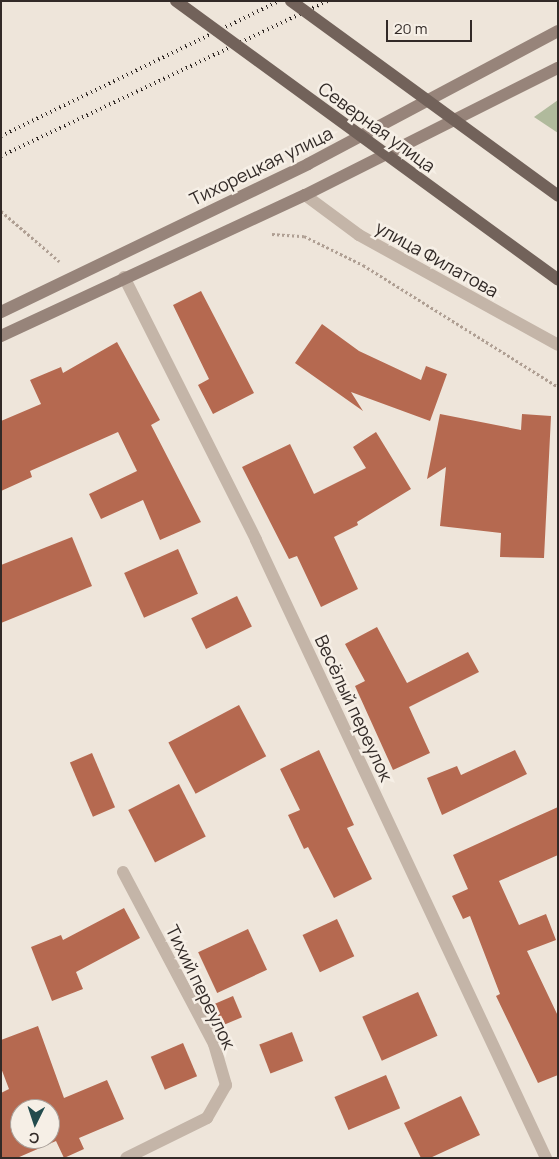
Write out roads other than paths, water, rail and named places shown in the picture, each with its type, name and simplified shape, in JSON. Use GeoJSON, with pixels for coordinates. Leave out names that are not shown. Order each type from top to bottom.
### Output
{"type":"FeatureCollection","features":[{"type":"Feature","properties":{"kind":"main road","name":"Северная улица"},"geometry":{"type":"LineString","coordinates":[[176,1],[558,280]]}},
{"type":"Feature","properties":{"kind":"main road"},"geometry":{"type":"LineString","coordinates":[[291,1],[558,196]]}},
{"type":"Feature","properties":{"kind":"main road","name":"Тихорецкая улица"},"geometry":{"type":"LineString","coordinates":[[1,312],[308,164],[558,31]]}},
{"type":"Feature","properties":{"kind":"main road"},"geometry":{"type":"LineString","coordinates":[[1,336],[124,277],[305,195],[558,68]]}},
{"type":"Feature","properties":{"kind":"street","name":"улица Филатова"},"geometry":{"type":"LineString","coordinates":[[305,195],[359,235],[558,345]]}},
{"type":"Feature","properties":{"kind":"street","name":"Весёлый переулок"},"geometry":{"type":"LineString","coordinates":[[124,277],[256,540],[546,1158]]}},
{"type":"Feature","properties":{"kind":"street","name":"Тихий переулок"},"geometry":{"type":"LineString","coordinates":[[124,872],[214,1044],[226,1085],[207,1118],[126,1158]]}},
{"type":"Feature","properties":{"kind":"railway"},"geometry":{"type":"LineString","coordinates":[[1,136],[279,1]]}},
{"type":"Feature","properties":{"kind":"railway"},"geometry":{"type":"LineString","coordinates":[[1,156],[328,1]]}}]}
